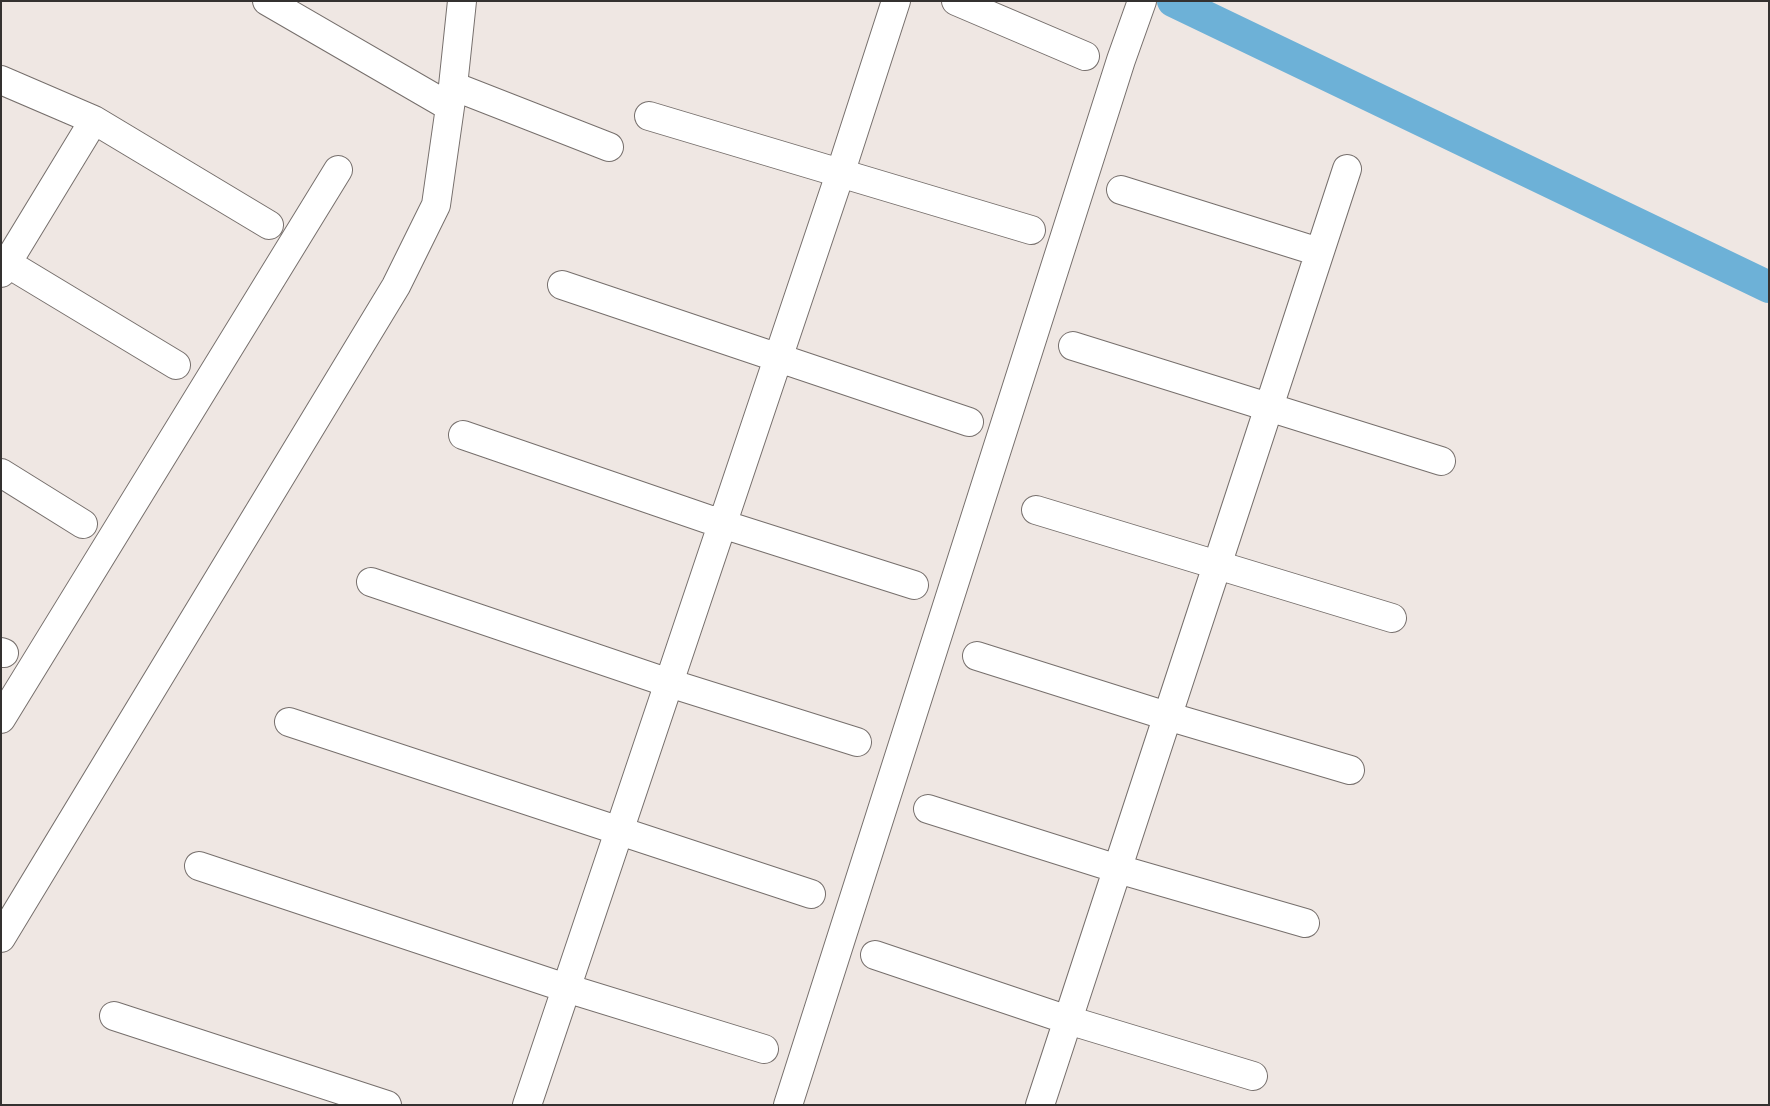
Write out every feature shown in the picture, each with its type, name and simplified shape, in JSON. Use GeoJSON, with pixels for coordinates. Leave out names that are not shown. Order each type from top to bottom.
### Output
{"type":"FeatureCollection","features":[{"type":"Feature","properties":{"kind":"street"},"geometry":{"type":"LineString","coordinates":[[267,1],[452,96],[609,147]]}},
{"type":"Feature","properties":{"kind":"street"},"geometry":{"type":"LineString","coordinates":[[1,938],[396,286],[436,205],[452,96],[462,1]]}},
{"type":"Feature","properties":{"kind":"street"},"geometry":{"type":"LineString","coordinates":[[527,1105],[840,174],[896,1]]}},
{"type":"Feature","properties":{"kind":"street"},"geometry":{"type":"LineString","coordinates":[[956,1],[1085,56]]}},
{"type":"Feature","properties":{"kind":"street"},"geometry":{"type":"LineString","coordinates":[[788,1105],[1142,1]]}},
{"type":"Feature","properties":{"kind":"street"},"geometry":{"type":"LineString","coordinates":[[1,80],[94,120],[269,225]]}},
{"type":"Feature","properties":{"kind":"street"},"geometry":{"type":"LineString","coordinates":[[649,116],[1030,230]]}},
{"type":"Feature","properties":{"kind":"street"},"geometry":{"type":"LineString","coordinates":[[94,120],[4,268],[176,365]]}},
{"type":"Feature","properties":{"kind":"street"},"geometry":{"type":"LineString","coordinates":[[1,719],[338,170]]}},
{"type":"Feature","properties":{"kind":"street"},"geometry":{"type":"LineString","coordinates":[[1040,1105],[1347,170]]}},
{"type":"Feature","properties":{"kind":"street"},"geometry":{"type":"LineString","coordinates":[[1122,190],[1319,252]]}},
{"type":"Feature","properties":{"kind":"street"},"geometry":{"type":"LineString","coordinates":[[562,285],[969,422]]}},
{"type":"Feature","properties":{"kind":"street"},"geometry":{"type":"LineString","coordinates":[[1072,346],[1441,462]]}},
{"type":"Feature","properties":{"kind":"street"},"geometry":{"type":"LineString","coordinates":[[464,435],[722,524],[914,585]]}},
{"type":"Feature","properties":{"kind":"street"},"geometry":{"type":"LineString","coordinates":[[1,473],[83,524]]}},
{"type":"Feature","properties":{"kind":"street"},"geometry":{"type":"LineString","coordinates":[[1036,510],[1392,618]]}},
{"type":"Feature","properties":{"kind":"street"},"geometry":{"type":"LineString","coordinates":[[371,582],[669,683],[857,742]]}},
{"type":"Feature","properties":{"kind":"street"},"geometry":{"type":"LineString","coordinates":[[977,656],[1167,716],[1350,770]]}},
{"type":"Feature","properties":{"kind":"street"},"geometry":{"type":"LineString","coordinates":[[289,722],[811,894]]}},
{"type":"Feature","properties":{"kind":"street"},"geometry":{"type":"LineString","coordinates":[[928,809],[1118,869],[1305,923]]}},
{"type":"Feature","properties":{"kind":"street"},"geometry":{"type":"LineString","coordinates":[[199,866],[566,988],[764,1049]]}},
{"type":"Feature","properties":{"kind":"street"},"geometry":{"type":"LineString","coordinates":[[875,955],[1068,1020],[1253,1076]]}},
{"type":"Feature","properties":{"kind":"street"},"geometry":{"type":"LineString","coordinates":[[114,1016],[387,1105]]}},
{"type":"Feature","properties":{"kind":"waterway"},"geometry":{"type":"LineString","coordinates":[[1173,1],[1769,287]]}}]}
